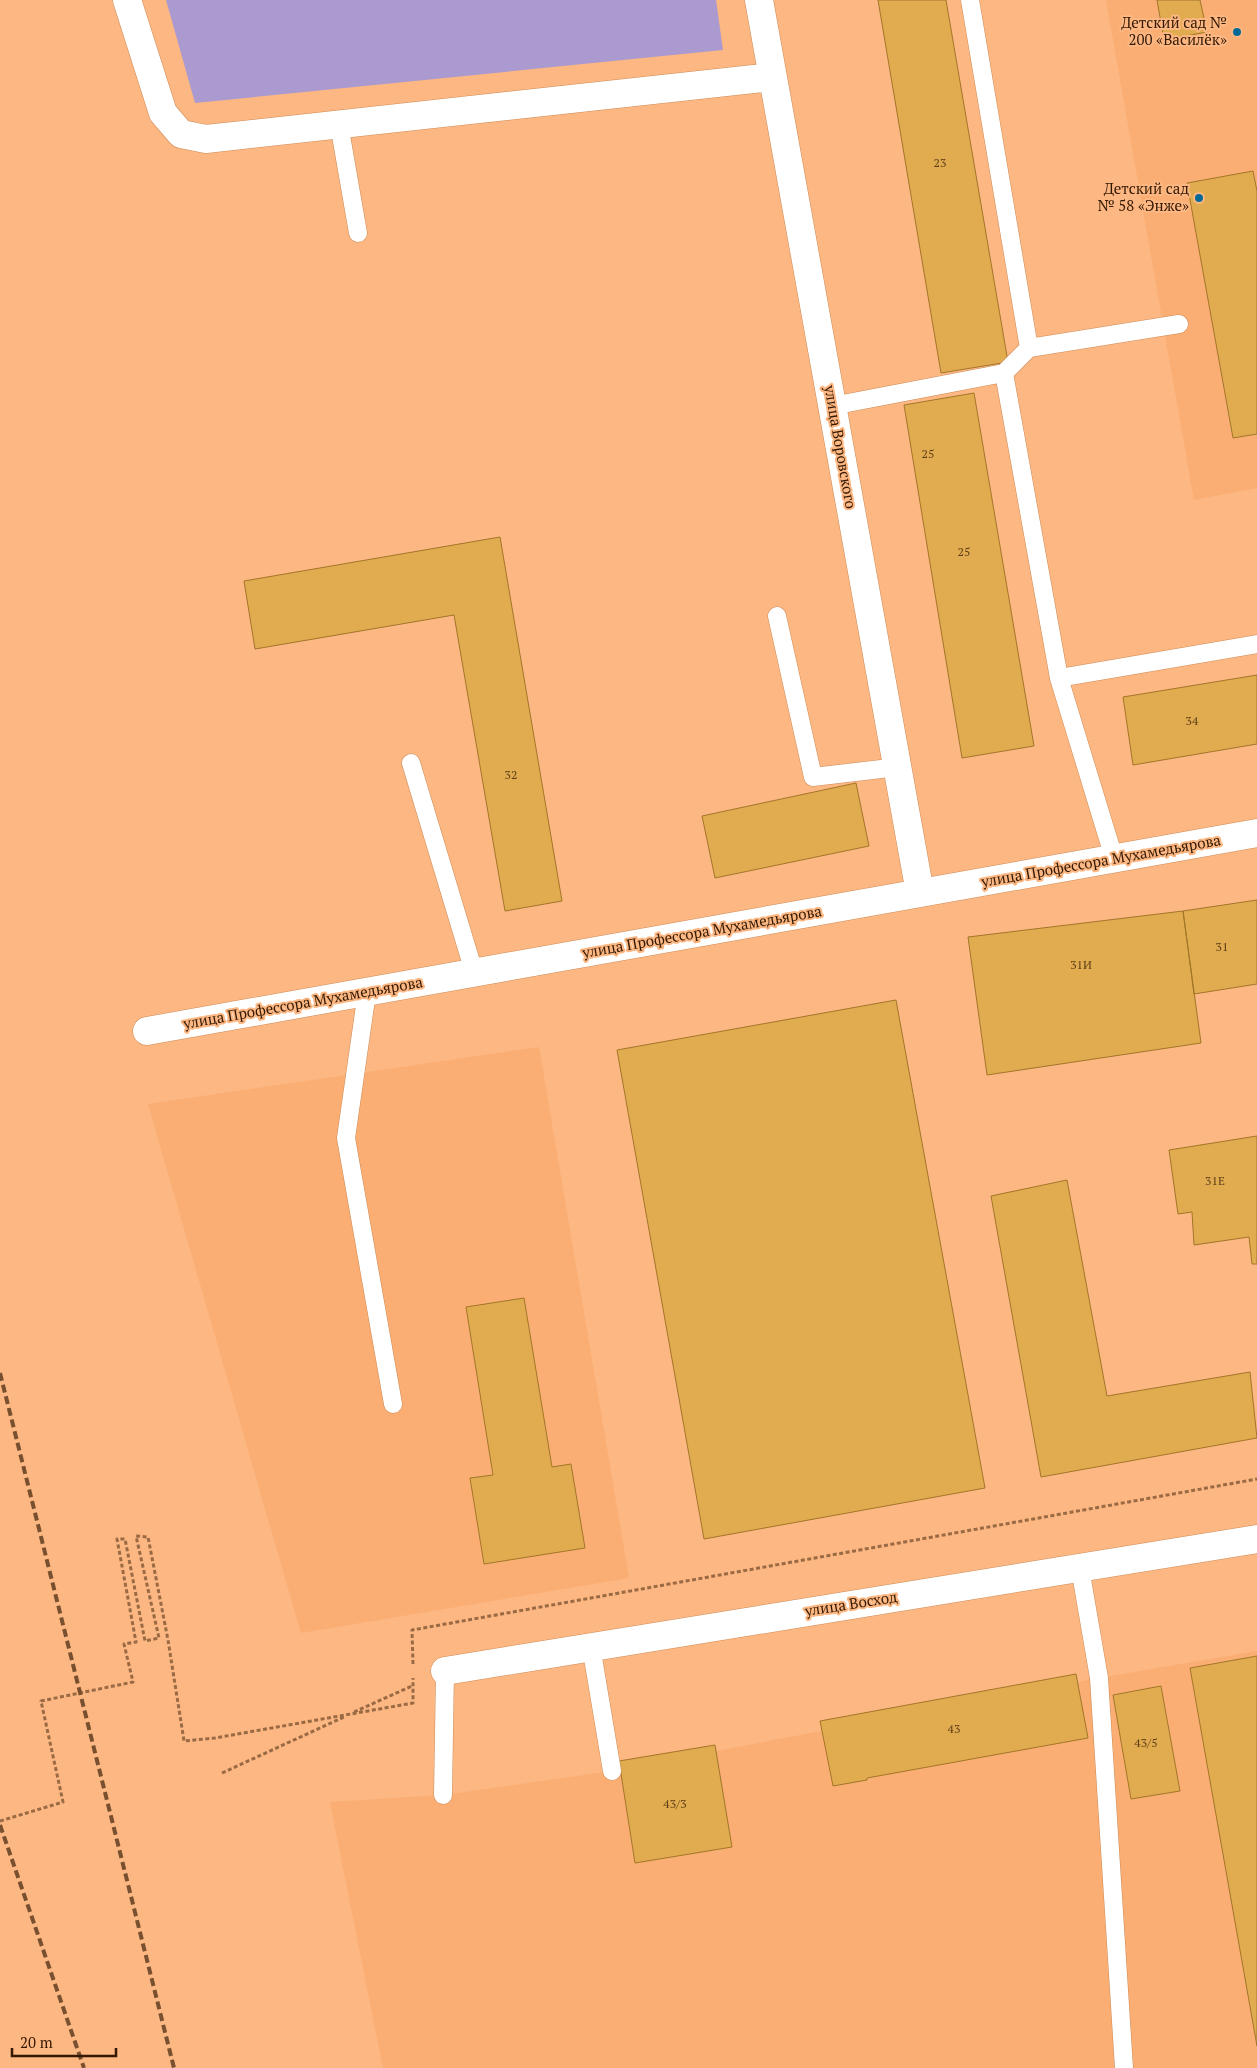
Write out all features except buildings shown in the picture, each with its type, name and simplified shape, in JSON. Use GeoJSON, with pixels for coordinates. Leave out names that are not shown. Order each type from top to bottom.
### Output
{"type":"FeatureCollection","features":[{"type":"Feature","properties":{"kind":"street"},"geometry":{"type":"LineString","coordinates":[[127,0],[163,113],[181,134],[206,139],[772,77]]}},
{"type":"Feature","properties":{"kind":"street","name":"улица Воровского"},"geometry":{"type":"LineString","coordinates":[[759,0],[920,893]]}},
{"type":"Feature","properties":{"kind":"street","name":"улица Профессора Мухамедьярова"},"geometry":{"type":"LineString","coordinates":[[147,1031],[1257,833]]}},
{"type":"Feature","properties":{"kind":"street","name":"улица Восход"},"geometry":{"type":"LineString","coordinates":[[445,1671],[1257,1539]]}},
{"type":"Feature","properties":{"kind":"lane"},"geometry":{"type":"LineString","coordinates":[[970,0],[1029,348]]}},
{"type":"Feature","properties":{"kind":"lane"},"geometry":{"type":"LineString","coordinates":[[339,124],[358,233]]}},
{"type":"Feature","properties":{"kind":"lane"},"geometry":{"type":"LineString","coordinates":[[832,406],[1004,373],[1029,348],[1178,324]]}},
{"type":"Feature","properties":{"kind":"lane"},"geometry":{"type":"LineString","coordinates":[[1004,373],[1059,678],[1114,858]]}},
{"type":"Feature","properties":{"kind":"lane"},"geometry":{"type":"LineString","coordinates":[[777,616],[813,777],[898,767]]}},
{"type":"Feature","properties":{"kind":"lane"},"geometry":{"type":"LineString","coordinates":[[1059,678],[1257,644]]}},
{"type":"Feature","properties":{"kind":"lane"},"geometry":{"type":"LineString","coordinates":[[411,763],[474,972]]}},
{"type":"Feature","properties":{"kind":"lane"},"geometry":{"type":"LineString","coordinates":[[367,992],[346,1138],[393,1404]]}},
{"type":"Feature","properties":{"kind":"lane"},"geometry":{"type":"LineString","coordinates":[[1080,1568],[1099,1678],[1124,2068]]}},
{"type":"Feature","properties":{"kind":"lane"},"geometry":{"type":"LineString","coordinates":[[592,1646],[612,1771]]}},
{"type":"Feature","properties":{"kind":"lane"},"geometry":{"type":"LineString","coordinates":[[442,1796],[445,1671]]}},
{"type":"Feature","properties":{"kind":"path"},"geometry":{"type":"LineString","coordinates":[[413,1667],[412,1630],[1257,1479]]}},
{"type":"Feature","properties":{"kind":"path"},"geometry":{"type":"LineString","coordinates":[[0,1821],[63,1802],[41,1702],[133,1682],[124,1644],[136,1642],[117,1539],[125,1539],[146,1641],[159,1638],[136,1536],[148,1537],[168,1640],[184,1741],[215,1738],[413,1703],[413,1676]]}},
{"type":"Feature","properties":{"kind":"path"},"geometry":{"type":"LineString","coordinates":[[222,1773],[445,1671]]}},
{"type":"Feature","properties":{"kind":"shaded area"},"geometry":{"type":"Polygon","coordinates":[[[166,0],[716,0],[723,50],[195,103],[166,0]]]}},
{"type":"Feature","properties":{"kind":"shaded area","name":"Детский сад № 58 «Энже»"},"geometry":{"type":"Polygon","coordinates":[[[1106,0],[1257,0],[1257,488],[1194,500],[1106,0]]]}},
{"type":"Feature","properties":{"kind":"shaded area"},"geometry":{"type":"Polygon","coordinates":[[[539,1047],[629,1578],[301,1633],[148,1104],[539,1047]]]}},
{"type":"Feature","properties":{"kind":"shaded area"},"geometry":{"type":"Polygon","coordinates":[[[1257,1651],[1257,2068],[383,2068],[330,1802],[443,1795],[612,1771],[1099,1678],[1257,1651]]]}},
{"type":"Feature","properties":{"kind":"railway"},"geometry":{"type":"LineString","coordinates":[[0,1373],[174,2068]]}},
{"type":"Feature","properties":{"kind":"railway"},"geometry":{"type":"LineString","coordinates":[[0,1825],[84,2068]]}},
{"type":"Feature","properties":{"kind":"place","name":"Детский сад № 200 «Василёк»"},"geometry":{"type":"Point","coordinates":[1237,32]}},
{"type":"Feature","properties":{"kind":"place","name":"Детский сад № 58 «Энже»"},"geometry":{"type":"Point","coordinates":[1199,198]}}]}
